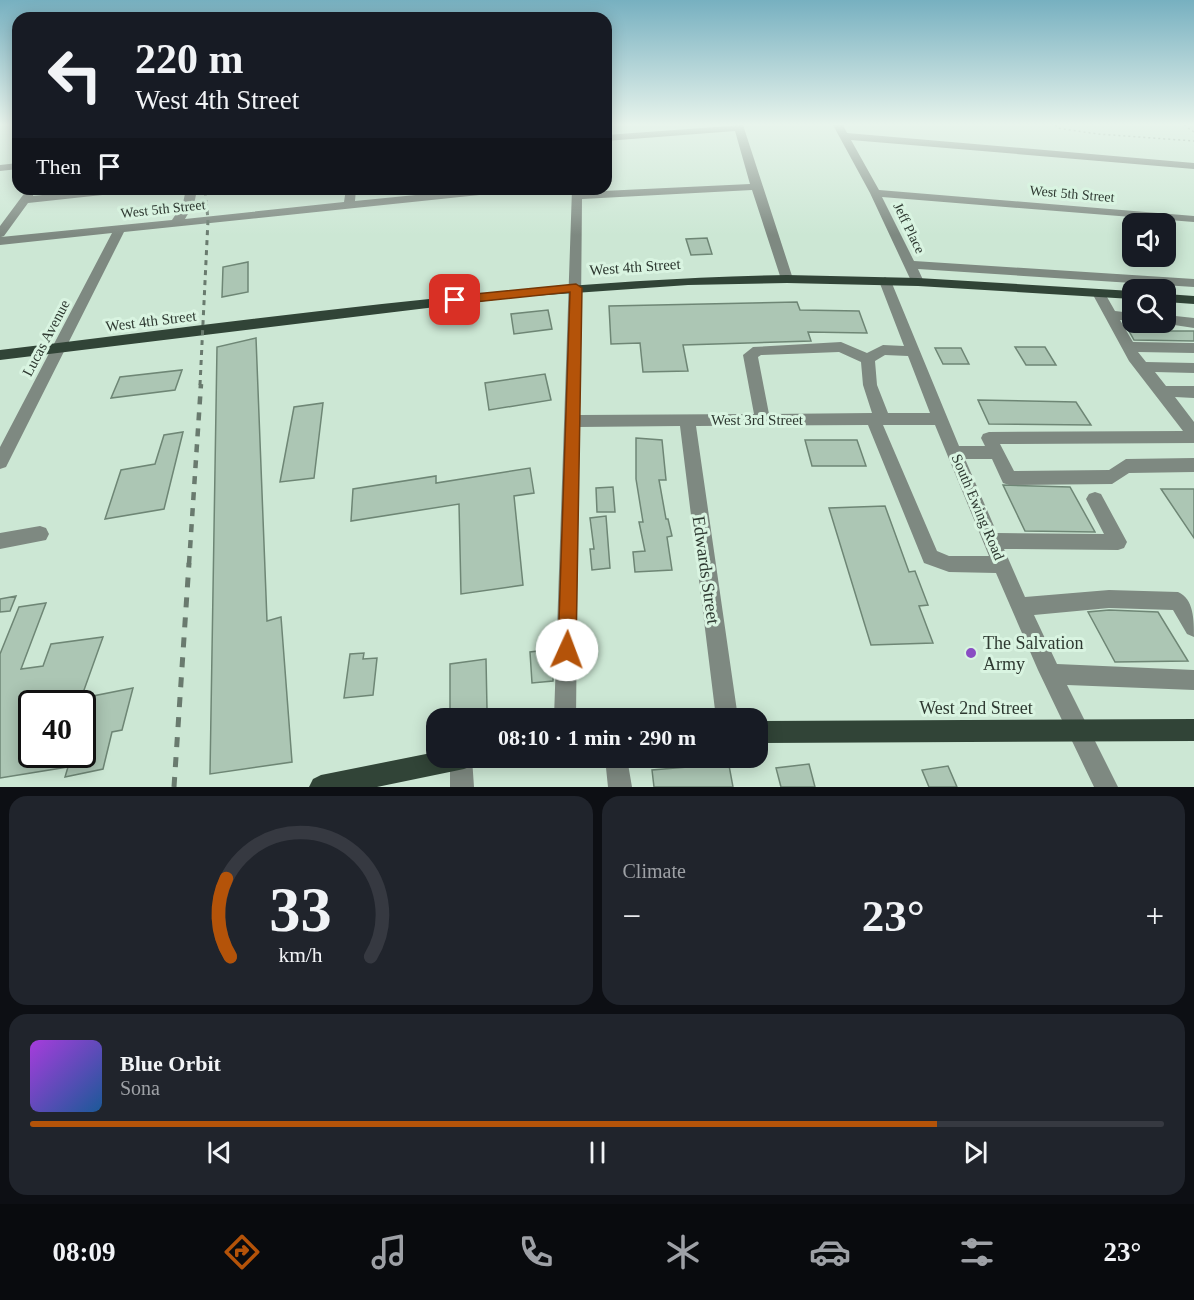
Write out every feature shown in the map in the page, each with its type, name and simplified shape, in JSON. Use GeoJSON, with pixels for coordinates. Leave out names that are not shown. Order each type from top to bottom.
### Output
{"type":"FeatureCollection","features":[{"type":"Feature","properties":{"kind":"main road","name":"West 4th Street"},"geometry":{"type":"LineString","coordinates":[[0,356],[434,302],[576,288],[688,281],[787,279],[918,282],[1122,294]]}},
{"type":"Feature","properties":{"kind":"main road"},"geometry":{"type":"LineString","coordinates":[[1176,299],[1194,300]]}},
{"type":"Feature","properties":{"kind":"main road","name":"West 2nd Street"},"geometry":{"type":"LineString","coordinates":[[768,732],[1194,730]]}},
{"type":"Feature","properties":{"kind":"main road"},"geometry":{"type":"LineString","coordinates":[[321,787],[426,766]]}},
{"type":"Feature","properties":{"kind":"street"},"geometry":{"type":"LineString","coordinates":[[749,162],[787,279]]}},
{"type":"Feature","properties":{"kind":"street","name":"Jeff Place"},"geometry":{"type":"LineString","coordinates":[[858,162],[918,282]]}},
{"type":"Feature","properties":{"kind":"street"},"geometry":{"type":"LineString","coordinates":[[1144,162],[1194,166]]}},
{"type":"Feature","properties":{"kind":"street"},"geometry":{"type":"LineString","coordinates":[[612,192],[756,188]]}},
{"type":"Feature","properties":{"kind":"street","name":"West 5th Street"},"geometry":{"type":"LineString","coordinates":[[875,193],[1194,219]]}},
{"type":"Feature","properties":{"kind":"street"},"geometry":{"type":"LineString","coordinates":[[0,234],[29,195]]}},
{"type":"Feature","properties":{"kind":"street"},"geometry":{"type":"LineString","coordinates":[[26,200],[73,195]]}},
{"type":"Feature","properties":{"kind":"street"},"geometry":{"type":"LineString","coordinates":[[176,223],[192,195]]}},
{"type":"Feature","properties":{"kind":"street"},"geometry":{"type":"LineString","coordinates":[[349,206],[350,195]]}},
{"type":"Feature","properties":{"kind":"street","name":"West 5th Street"},"geometry":{"type":"LineString","coordinates":[[0,241],[450,195]]}},
{"type":"Feature","properties":{"kind":"street"},"geometry":{"type":"LineString","coordinates":[[565,708],[574,421],[577,195]]}},
{"type":"Feature","properties":{"kind":"street","name":"Lucas Avenue"},"geometry":{"type":"LineString","coordinates":[[0,462],[120,229]]}},
{"type":"Feature","properties":{"kind":"street"},"geometry":{"type":"LineString","coordinates":[[911,265],[1194,283]]}},
{"type":"Feature","properties":{"kind":"street","name":"South Ewing Road"},"geometry":{"type":"LineString","coordinates":[[885,281],[1002,565],[1076,730],[1106,787]]}},
{"type":"Feature","properties":{"kind":"street"},"geometry":{"type":"LineString","coordinates":[[1098,293],[1142,367],[1192,428]]}},
{"type":"Feature","properties":{"kind":"street"},"geometry":{"type":"LineString","coordinates":[[1110,315],[1122,316]]}},
{"type":"Feature","properties":{"kind":"street"},"geometry":{"type":"LineString","coordinates":[[1176,321],[1194,323]]}},
{"type":"Feature","properties":{"kind":"street"},"geometry":{"type":"LineString","coordinates":[[763,420],[750,355],[758,350],[841,347],[868,359]]}},
{"type":"Feature","properties":{"kind":"street"},"geometry":{"type":"LineString","coordinates":[[1129,348],[1194,348]]}},
{"type":"Feature","properties":{"kind":"street"},"geometry":{"type":"LineString","coordinates":[[868,359],[883,350],[913,351]]}},
{"type":"Feature","properties":{"kind":"street"},"geometry":{"type":"LineString","coordinates":[[868,359],[870,385],[877,419],[930,557],[949,564],[1002,565]]}},
{"type":"Feature","properties":{"kind":"street"},"geometry":{"type":"LineString","coordinates":[[1142,367],[1194,368]]}},
{"type":"Feature","properties":{"kind":"street"},"geometry":{"type":"LineString","coordinates":[[1162,391],[1194,392]]}},
{"type":"Feature","properties":{"kind":"street","name":"West 3rd Street"},"geometry":{"type":"LineString","coordinates":[[574,421],[941,419]]}},
{"type":"Feature","properties":{"kind":"street","name":"Edwards Street"},"geometry":{"type":"LineString","coordinates":[[687,420],[726,708]]}},
{"type":"Feature","properties":{"kind":"street"},"geometry":{"type":"LineString","coordinates":[[1192,428],[989,438],[1009,478],[1112,477],[1126,466],[1194,465]]}},
{"type":"Feature","properties":{"kind":"street"},"geometry":{"type":"LineString","coordinates":[[955,452],[997,453]]}},
{"type":"Feature","properties":{"kind":"street"},"geometry":{"type":"LineString","coordinates":[[993,541],[1118,542],[1095,499]]}},
{"type":"Feature","properties":{"kind":"street"},"geometry":{"type":"LineString","coordinates":[[0,541],[40,534]]}},
{"type":"Feature","properties":{"kind":"street"},"geometry":{"type":"LineString","coordinates":[[1021,607],[1109,599],[1178,601],[1194,627]]}},
{"type":"Feature","properties":{"kind":"street"},"geometry":{"type":"LineString","coordinates":[[1051,674],[1194,680]]}},
{"type":"Feature","properties":{"kind":"street"},"geometry":{"type":"LineString","coordinates":[[462,787],[463,768]]}},
{"type":"Feature","properties":{"kind":"street"},"geometry":{"type":"LineString","coordinates":[[617,768],[620,787]]}},
{"type":"Feature","properties":{"kind":"building"},"geometry":{"type":"Polygon","coordinates":[[[707,238],[712,254],[691,255],[686,239],[707,238]]]}},
{"type":"Feature","properties":{"kind":"building"},"geometry":{"type":"Polygon","coordinates":[[[248,262],[248,292],[222,297],[223,267],[248,262]]]}},
{"type":"Feature","properties":{"kind":"building"},"geometry":{"type":"Polygon","coordinates":[[[797,302],[800,310],[859,311],[867,333],[808,332],[811,341],[683,345],[688,371],[643,372],[640,343],[611,344],[609,306],[797,302]]]}},
{"type":"Feature","properties":{"kind":"building"},"geometry":{"type":"Polygon","coordinates":[[[548,310],[552,329],[514,334],[511,314],[548,310]]]}},
{"type":"Feature","properties":{"kind":"building"},"geometry":{"type":"Polygon","coordinates":[[[1194,331],[1194,341],[1134,340],[1130,333],[1194,331]]]}},
{"type":"Feature","properties":{"kind":"building"},"geometry":{"type":"Polygon","coordinates":[[[256,338],[267,621],[281,617],[292,762],[210,774],[217,347],[256,338]]]}},
{"type":"Feature","properties":{"kind":"building"},"geometry":{"type":"Polygon","coordinates":[[[1015,347],[1045,347],[1056,365],[1026,365],[1015,347]]]}},
{"type":"Feature","properties":{"kind":"building"},"geometry":{"type":"Polygon","coordinates":[[[935,348],[961,348],[969,364],[943,364],[935,348]]]}},
{"type":"Feature","properties":{"kind":"building"},"geometry":{"type":"Polygon","coordinates":[[[182,370],[175,390],[111,398],[120,377],[182,370]]]}},
{"type":"Feature","properties":{"kind":"building"},"geometry":{"type":"Polygon","coordinates":[[[545,374],[551,400],[489,410],[485,383],[545,374]]]}},
{"type":"Feature","properties":{"kind":"building"},"geometry":{"type":"Polygon","coordinates":[[[978,400],[1076,402],[1091,425],[989,424],[978,400]]]}},
{"type":"Feature","properties":{"kind":"building"},"geometry":{"type":"Polygon","coordinates":[[[323,403],[314,478],[280,482],[294,407],[323,403]]]}},
{"type":"Feature","properties":{"kind":"building"},"geometry":{"type":"Polygon","coordinates":[[[183,432],[164,509],[105,519],[121,470],[155,464],[164,435],[183,432]]]}},
{"type":"Feature","properties":{"kind":"building"},"geometry":{"type":"Polygon","coordinates":[[[636,438],[662,440],[666,480],[659,480],[666,519],[668,519],[672,536],[667,537],[672,570],[635,572],[633,552],[645,551],[639,522],[643,522],[636,479],[636,438]]]}},
{"type":"Feature","properties":{"kind":"building"},"geometry":{"type":"Polygon","coordinates":[[[805,440],[857,440],[866,466],[812,466],[805,440]]]}},
{"type":"Feature","properties":{"kind":"building"},"geometry":{"type":"Polygon","coordinates":[[[530,468],[534,493],[514,496],[523,585],[461,594],[459,504],[351,521],[353,489],[436,476],[436,483],[530,468]]]}},
{"type":"Feature","properties":{"kind":"building"},"geometry":{"type":"Polygon","coordinates":[[[1003,485],[1070,487],[1095,532],[1025,531],[1003,485]]]}},
{"type":"Feature","properties":{"kind":"building"},"geometry":{"type":"Polygon","coordinates":[[[613,487],[615,512],[597,512],[596,488],[613,487]]]}},
{"type":"Feature","properties":{"kind":"building"},"geometry":{"type":"Polygon","coordinates":[[[1161,489],[1194,489],[1194,538],[1161,489]]]}},
{"type":"Feature","properties":{"kind":"building"},"geometry":{"type":"Polygon","coordinates":[[[885,506],[909,572],[915,571],[928,605],[919,606],[933,643],[871,645],[829,508],[885,506]]]}},
{"type":"Feature","properties":{"kind":"building"},"geometry":{"type":"Polygon","coordinates":[[[606,516],[610,568],[592,570],[590,549],[594,549],[590,518],[606,516]]]}},
{"type":"Feature","properties":{"kind":"building"},"geometry":{"type":"Polygon","coordinates":[[[16,596],[10,611],[0,612],[0,599],[16,596]]]}},
{"type":"Feature","properties":{"kind":"building"},"geometry":{"type":"Polygon","coordinates":[[[46,603],[21,669],[43,666],[51,644],[103,637],[84,690],[18,690],[18,768],[62,768],[0,778],[0,654],[19,607],[46,603]]]}},
{"type":"Feature","properties":{"kind":"building"},"geometry":{"type":"Polygon","coordinates":[[[1109,610],[1158,612],[1188,661],[1115,662],[1088,612],[1109,610]]]}},
{"type":"Feature","properties":{"kind":"building"},"geometry":{"type":"Polygon","coordinates":[[[554,649],[553,681],[532,683],[530,652],[554,649]]]}},
{"type":"Feature","properties":{"kind":"building"},"geometry":{"type":"Polygon","coordinates":[[[364,653],[363,659],[377,658],[373,695],[344,698],[350,654],[364,653]]]}},
{"type":"Feature","properties":{"kind":"building"},"geometry":{"type":"Polygon","coordinates":[[[486,659],[487,708],[450,708],[450,664],[486,659]]]}},
{"type":"Feature","properties":{"kind":"building"},"geometry":{"type":"Polygon","coordinates":[[[133,688],[122,730],[112,732],[103,769],[65,777],[68,768],[96,768],[96,695],[133,688]]]}},
{"type":"Feature","properties":{"kind":"building"},"geometry":{"type":"Polygon","coordinates":[[[809,764],[815,787],[781,787],[776,768],[809,764]]]}},
{"type":"Feature","properties":{"kind":"building"},"geometry":{"type":"Polygon","coordinates":[[[948,766],[957,787],[929,787],[922,770],[948,766]]]}},
{"type":"Feature","properties":{"kind":"building"},"geometry":{"type":"Polygon","coordinates":[[[729,768],[733,787],[654,787],[652,770],[729,768]]]}},
{"type":"Feature","properties":{"kind":"railway"},"geometry":{"type":"LineString","coordinates":[[200,385],[208,220],[206,195]]}},
{"type":"Feature","properties":{"kind":"railway"},"geometry":{"type":"LineString","coordinates":[[189,564],[201,384]]}},
{"type":"Feature","properties":{"kind":"railway"},"geometry":{"type":"LineString","coordinates":[[174,787],[189,563]]}},
{"type":"Feature","properties":{"kind":"place","name":"The Salvation Army"},"geometry":{"type":"Point","coordinates":[971,653]}},
{"type":"Feature","properties":{"kind":"route"},"geometry":{"type":"LineString","coordinates":[[455,300],[576,288],[567,650]]}}]}
